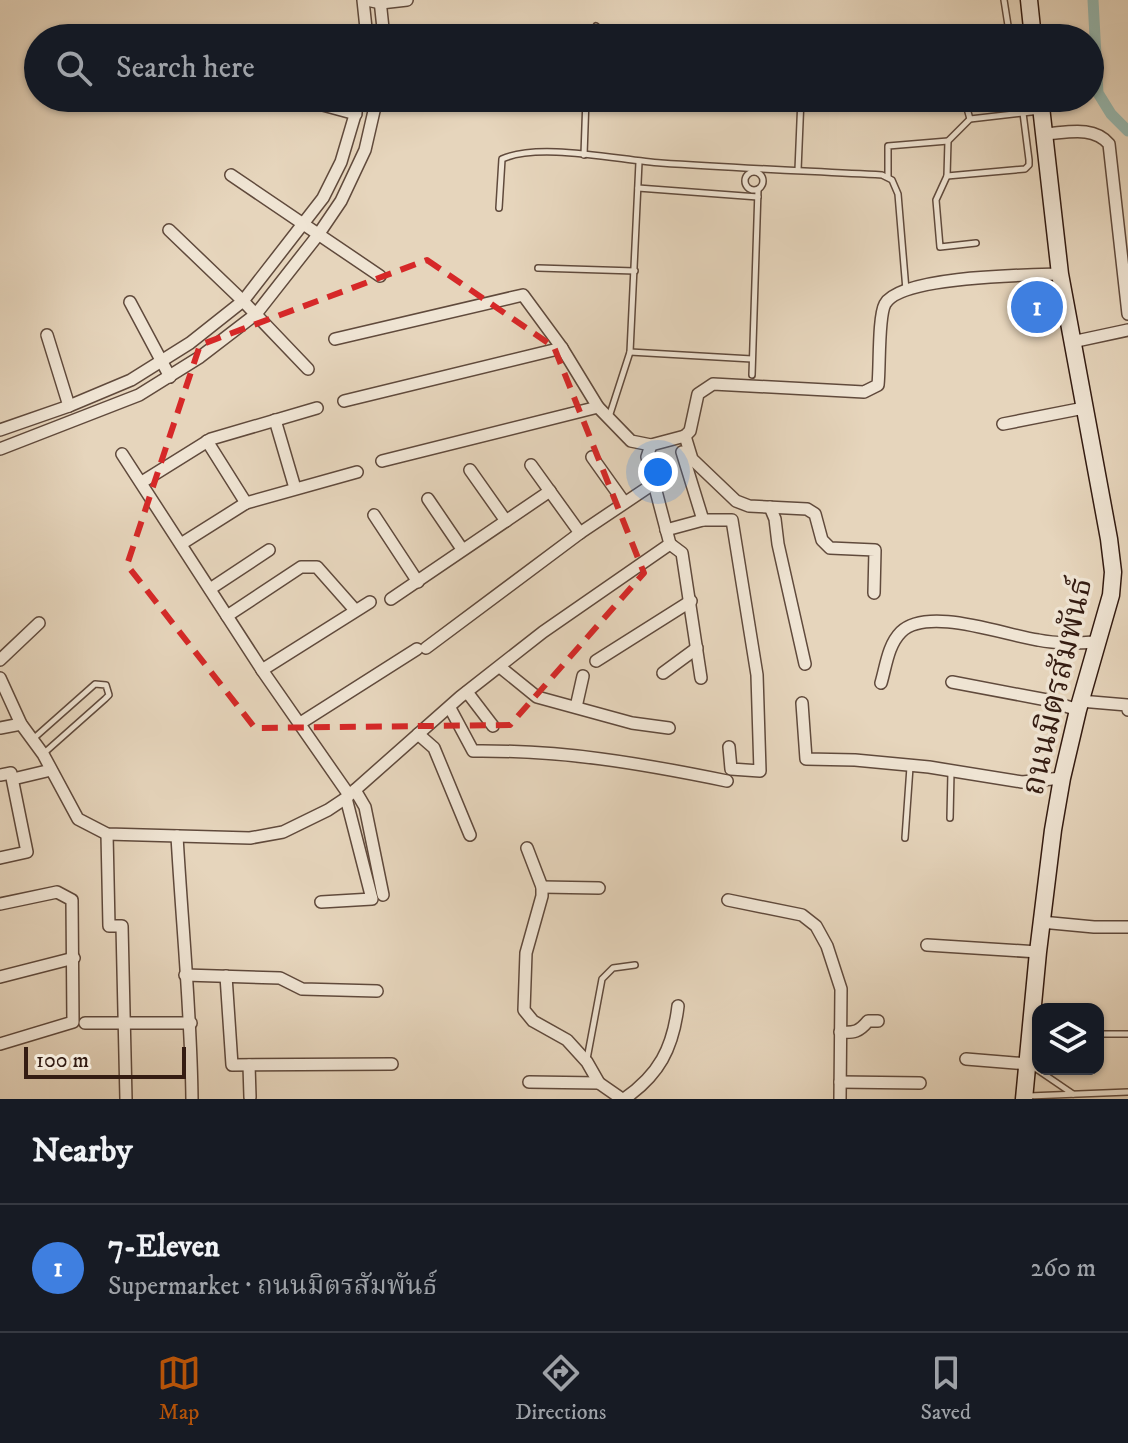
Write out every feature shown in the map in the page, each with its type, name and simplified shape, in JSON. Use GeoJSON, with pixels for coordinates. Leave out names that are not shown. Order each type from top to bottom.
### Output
{"type":"FeatureCollection","features":[{"type":"Feature","properties":{"kind":"street"},"geometry":{"type":"LineString","coordinates":[[366,24],[365,0],[407,0]]}},
{"type":"Feature","properties":{"kind":"street"},"geometry":{"type":"LineString","coordinates":[[1029,0],[1032,24]]}},
{"type":"Feature","properties":{"kind":"street"},"geometry":{"type":"LineString","coordinates":[[381,2],[383,24]]}},
{"type":"Feature","properties":{"kind":"street"},"geometry":{"type":"LineString","coordinates":[[0,430],[131,380],[163,362],[243,301],[323,198],[341,162],[356,114],[349,112]]}},
{"type":"Feature","properties":{"kind":"street"},"geometry":{"type":"LineString","coordinates":[[0,449],[139,395],[170,377],[256,314],[341,201],[365,150],[374,112]]}},
{"type":"Feature","properties":{"kind":"street","name":"ถนนมิตรสัมพันธ์"},"geometry":{"type":"LineString","coordinates":[[1036,1003],[1041,922],[1062,778],[1079,705],[1120,572],[1109,539],[1060,274],[1041,112]]}},
{"type":"Feature","properties":{"kind":"street"},"geometry":{"type":"LineString","coordinates":[[1044,134],[1092,133],[1103,137],[1109,144],[1128,314]]}},
{"type":"Feature","properties":{"kind":"street"},"geometry":{"type":"LineString","coordinates":[[231,175],[380,276]]}},
{"type":"Feature","properties":{"kind":"street"},"geometry":{"type":"LineString","coordinates":[[169,230],[308,369]]}},
{"type":"Feature","properties":{"kind":"street"},"geometry":{"type":"LineString","coordinates":[[335,339],[523,295],[608,419],[631,441],[651,445],[682,437],[690,431],[698,394],[713,384],[864,392],[878,385],[882,308],[894,293],[979,278],[1060,274]]}},
{"type":"Feature","properties":{"kind":"street"},"geometry":{"type":"LineString","coordinates":[[130,302],[170,377]]}},
{"type":"Feature","properties":{"kind":"street"},"geometry":{"type":"LineString","coordinates":[[1072,342],[1128,330]]}},
{"type":"Feature","properties":{"kind":"street"},"geometry":{"type":"LineString","coordinates":[[47,335],[69,406]]}},
{"type":"Feature","properties":{"kind":"street"},"geometry":{"type":"LineString","coordinates":[[344,401],[562,348]]}},
{"type":"Feature","properties":{"kind":"street"},"geometry":{"type":"LineString","coordinates":[[382,461],[598,407]]}},
{"type":"Feature","properties":{"kind":"street"},"geometry":{"type":"LineString","coordinates":[[142,482],[207,441],[317,408]]}},
{"type":"Feature","properties":{"kind":"street"},"geometry":{"type":"LineString","coordinates":[[1003,424],[1084,408]]}},
{"type":"Feature","properties":{"kind":"street"},"geometry":{"type":"LineString","coordinates":[[275,420],[295,488]]}},
{"type":"Feature","properties":{"kind":"street"},"geometry":{"type":"LineString","coordinates":[[682,437],[692,459],[729,496],[749,506],[811,511],[818,520],[822,540],[830,548],[875,550],[874,593]]}},
{"type":"Feature","properties":{"kind":"street"},"geometry":{"type":"LineString","coordinates":[[682,437],[703,520]]}},
{"type":"Feature","properties":{"kind":"street"},"geometry":{"type":"LineString","coordinates":[[207,441],[246,503]]}},
{"type":"Feature","properties":{"kind":"street"},"geometry":{"type":"LineString","coordinates":[[651,445],[647,457],[670,544],[682,553],[701,678]]}},
{"type":"Feature","properties":{"kind":"street"},"geometry":{"type":"LineString","coordinates":[[122,454],[299,724],[350,794],[365,807],[383,895]]}},
{"type":"Feature","properties":{"kind":"street"},"geometry":{"type":"LineString","coordinates":[[592,457],[624,502]]}},
{"type":"Feature","properties":{"kind":"street"},"geometry":{"type":"LineString","coordinates":[[531,465],[580,533]]}},
{"type":"Feature","properties":{"kind":"street"},"geometry":{"type":"LineString","coordinates":[[470,470],[506,521]]}},
{"type":"Feature","properties":{"kind":"street"},"geometry":{"type":"LineString","coordinates":[[181,544],[246,503],[357,472]]}},
{"type":"Feature","properties":{"kind":"street"},"geometry":{"type":"LineString","coordinates":[[299,724],[422,648],[653,484]]}},
{"type":"Feature","properties":{"kind":"street"},"geometry":{"type":"LineString","coordinates":[[391,599],[550,491]]}},
{"type":"Feature","properties":{"kind":"street"},"geometry":{"type":"LineString","coordinates":[[428,499],[462,549]]}},
{"type":"Feature","properties":{"kind":"street"},"geometry":{"type":"LineString","coordinates":[[770,507],[805,664]]}},
{"type":"Feature","properties":{"kind":"street"},"geometry":{"type":"LineString","coordinates":[[374,515],[418,582]]}},
{"type":"Feature","properties":{"kind":"street"},"geometry":{"type":"LineString","coordinates":[[666,530],[703,520],[732,520],[757,675],[760,771],[731,769],[729,747]]}},
{"type":"Feature","properties":{"kind":"street"},"geometry":{"type":"LineString","coordinates":[[0,678],[21,724],[48,763],[78,819],[107,834],[250,838],[283,832],[328,810],[350,794],[467,692],[543,632],[670,544]]}},
{"type":"Feature","properties":{"kind":"street"},"geometry":{"type":"LineString","coordinates":[[210,589],[269,550]]}},
{"type":"Feature","properties":{"kind":"street"},"geometry":{"type":"LineString","coordinates":[[227,616],[301,567],[317,567],[355,610]]}},
{"type":"Feature","properties":{"kind":"street"},"geometry":{"type":"LineString","coordinates":[[596,661],[691,601]]}},
{"type":"Feature","properties":{"kind":"street"},"geometry":{"type":"LineString","coordinates":[[262,670],[370,602]]}},
{"type":"Feature","properties":{"kind":"street"},"geometry":{"type":"LineString","coordinates":[[881,683],[895,640],[903,630],[916,623],[941,621],[1065,644],[1099,642]]}},
{"type":"Feature","properties":{"kind":"street"},"geometry":{"type":"LineString","coordinates":[[0,660],[39,623]]}},
{"type":"Feature","properties":{"kind":"street"},"geometry":{"type":"LineString","coordinates":[[663,673],[697,648]]}},
{"type":"Feature","properties":{"kind":"street"},"geometry":{"type":"LineString","coordinates":[[500,667],[537,697],[632,723],[669,728]]}},
{"type":"Feature","properties":{"kind":"street"},"geometry":{"type":"LineString","coordinates":[[576,707],[583,676]]}},
{"type":"Feature","properties":{"kind":"street"},"geometry":{"type":"LineString","coordinates":[[952,682],[1079,705],[1127,705],[1128,710]]}},
{"type":"Feature","properties":{"kind":"street"},"geometry":{"type":"LineString","coordinates":[[467,692],[493,726]]}},
{"type":"Feature","properties":{"kind":"street"},"geometry":{"type":"LineString","coordinates":[[802,703],[806,759],[855,760],[1022,782],[1062,778]]}},
{"type":"Feature","properties":{"kind":"street"},"geometry":{"type":"LineString","coordinates":[[450,708],[473,751],[525,750],[623,760],[727,781]]}},
{"type":"Feature","properties":{"kind":"street"},"geometry":{"type":"LineString","coordinates":[[0,728],[21,724]]}},
{"type":"Feature","properties":{"kind":"street"},"geometry":{"type":"LineString","coordinates":[[418,734],[434,748],[470,835]]}},
{"type":"Feature","properties":{"kind":"street"},"geometry":{"type":"LineString","coordinates":[[0,858],[27,852],[8,776],[48,763]]}},
{"type":"Feature","properties":{"kind":"street"},"geometry":{"type":"LineString","coordinates":[[321,902],[372,899],[350,794]]}},
{"type":"Feature","properties":{"kind":"street"},"geometry":{"type":"LineString","coordinates":[[107,834],[109,926],[122,926],[126,1099]]}},
{"type":"Feature","properties":{"kind":"street"},"geometry":{"type":"LineString","coordinates":[[177,836],[191,1023],[192,1099]]}},
{"type":"Feature","properties":{"kind":"street"},"geometry":{"type":"LineString","coordinates":[[527,848],[542,887],[526,953],[524,1010],[533,1021],[567,1040],[587,1062],[599,1083],[623,1099],[645,1085],[671,1045],[678,1006]]}},
{"type":"Feature","properties":{"kind":"street"},"geometry":{"type":"LineString","coordinates":[[542,887],[599,888]]}},
{"type":"Feature","properties":{"kind":"street"},"geometry":{"type":"LineString","coordinates":[[0,904],[57,892],[72,900],[74,958],[73,1022],[0,1044]]}},
{"type":"Feature","properties":{"kind":"street"},"geometry":{"type":"LineString","coordinates":[[728,900],[802,915],[816,926],[827,946],[841,989],[840,1099]]}},
{"type":"Feature","properties":{"kind":"street"},"geometry":{"type":"LineString","coordinates":[[1041,922],[1128,927]]}},
{"type":"Feature","properties":{"kind":"street"},"geometry":{"type":"LineString","coordinates":[[927,945],[1038,952]]}},
{"type":"Feature","properties":{"kind":"street"},"geometry":{"type":"LineString","coordinates":[[0,977],[74,958]]}},
{"type":"Feature","properties":{"kind":"street"},"geometry":{"type":"LineString","coordinates":[[185,975],[280,978],[302,989],[377,991]]}},
{"type":"Feature","properties":{"kind":"street"},"geometry":{"type":"LineString","coordinates":[[226,976],[232,1065],[392,1064]]}},
{"type":"Feature","properties":{"kind":"street"},"geometry":{"type":"LineString","coordinates":[[840,1032],[852,1033],[861,1030],[868,1021],[878,1021]]}},
{"type":"Feature","properties":{"kind":"street"},"geometry":{"type":"LineString","coordinates":[[85,1023],[191,1023]]}},
{"type":"Feature","properties":{"kind":"street","name":"ถนนมิตรสัมพันธ์"},"geometry":{"type":"LineString","coordinates":[[1024,1098],[1032,1044]]}},
{"type":"Feature","properties":{"kind":"street"},"geometry":{"type":"LineString","coordinates":[[966,1059],[1028,1064]]}},
{"type":"Feature","properties":{"kind":"street"},"geometry":{"type":"LineString","coordinates":[[249,1065],[250,1097]]}},
{"type":"Feature","properties":{"kind":"street"},"geometry":{"type":"LineString","coordinates":[[529,1082],[599,1083]]}},
{"type":"Feature","properties":{"kind":"street"},"geometry":{"type":"LineString","coordinates":[[840,1082],[920,1083]]}},
{"type":"Feature","properties":{"kind":"lane"},"geometry":{"type":"LineString","coordinates":[[1004,0],[1008,24]]}},
{"type":"Feature","properties":{"kind":"lane"},"geometry":{"type":"LineString","coordinates":[[584,155],[586,112]]}},
{"type":"Feature","properties":{"kind":"lane"},"geometry":{"type":"LineString","coordinates":[[798,170],[800,112]]}},
{"type":"Feature","properties":{"kind":"lane"},"geometry":{"type":"LineString","coordinates":[[968,112],[970,119]]}},
{"type":"Feature","properties":{"kind":"lane"},"geometry":{"type":"LineString","coordinates":[[888,177],[888,146],[948,141],[970,119],[1023,113],[1029,160],[1025,169],[947,176]]}},
{"type":"Feature","properties":{"kind":"lane"},"geometry":{"type":"LineString","coordinates":[[948,141],[947,176],[936,200],[940,247],[976,243]]}},
{"type":"Feature","properties":{"kind":"lane"},"geometry":{"type":"LineString","coordinates":[[499,208],[502,159],[518,152],[888,177],[896,185],[898,194],[906,290]]}},
{"type":"Feature","properties":{"kind":"lane"},"geometry":{"type":"LineString","coordinates":[[608,419],[630,352],[639,162]]}},
{"type":"Feature","properties":{"kind":"lane"},"geometry":{"type":"LineString","coordinates":[[742,168],[747,187],[758,190]]}},
{"type":"Feature","properties":{"kind":"lane"},"geometry":{"type":"LineString","coordinates":[[752,375],[758,190],[763,182],[762,177],[769,169]]}},
{"type":"Feature","properties":{"kind":"lane"},"geometry":{"type":"LineString","coordinates":[[746,177],[754,172],[762,177]]}},
{"type":"Feature","properties":{"kind":"lane"},"geometry":{"type":"LineString","coordinates":[[638,188],[758,197]]}},
{"type":"Feature","properties":{"kind":"lane"},"geometry":{"type":"LineString","coordinates":[[538,268],[635,271]]}},
{"type":"Feature","properties":{"kind":"lane"},"geometry":{"type":"LineString","coordinates":[[630,352],[752,359]]}},
{"type":"Feature","properties":{"kind":"lane"},"geometry":{"type":"LineString","coordinates":[[33,740],[95,684],[106,685],[109,695],[48,763]]}},
{"type":"Feature","properties":{"kind":"lane"},"geometry":{"type":"LineString","coordinates":[[905,838],[911,766]]}},
{"type":"Feature","properties":{"kind":"lane"},"geometry":{"type":"LineString","coordinates":[[950,818],[951,771]]}},
{"type":"Feature","properties":{"kind":"lane"},"geometry":{"type":"LineString","coordinates":[[587,1062],[602,979],[613,968],[635,965]]}},
{"type":"Feature","properties":{"kind":"lane"},"geometry":{"type":"LineString","coordinates":[[1104,1034],[1128,1034]]}},
{"type":"Feature","properties":{"kind":"lane"},"geometry":{"type":"LineString","coordinates":[[1028,1064],[1074,1095]]}},
{"type":"Feature","properties":{"kind":"lane"},"geometry":{"type":"LineString","coordinates":[[1024,1098],[1128,1092]]}},
{"type":"Feature","properties":{"kind":"highlighted area"},"geometry":{"type":"Polygon","coordinates":[[[427,260],[554,347],[644,573],[510,725],[255,728],[127,565],[200,345],[427,260]]]}},
{"type":"Feature","properties":{"kind":"waterway"},"geometry":{"type":"LineString","coordinates":[[1093,0],[1094,24]]}},
{"type":"Feature","properties":{"kind":"waterway"},"geometry":{"type":"LineString","coordinates":[[1104,103],[1128,131]]}},
{"type":"Feature","properties":{"kind":"place","name":"7-Eleven"},"geometry":{"type":"Point","coordinates":[1037,307]}}]}
